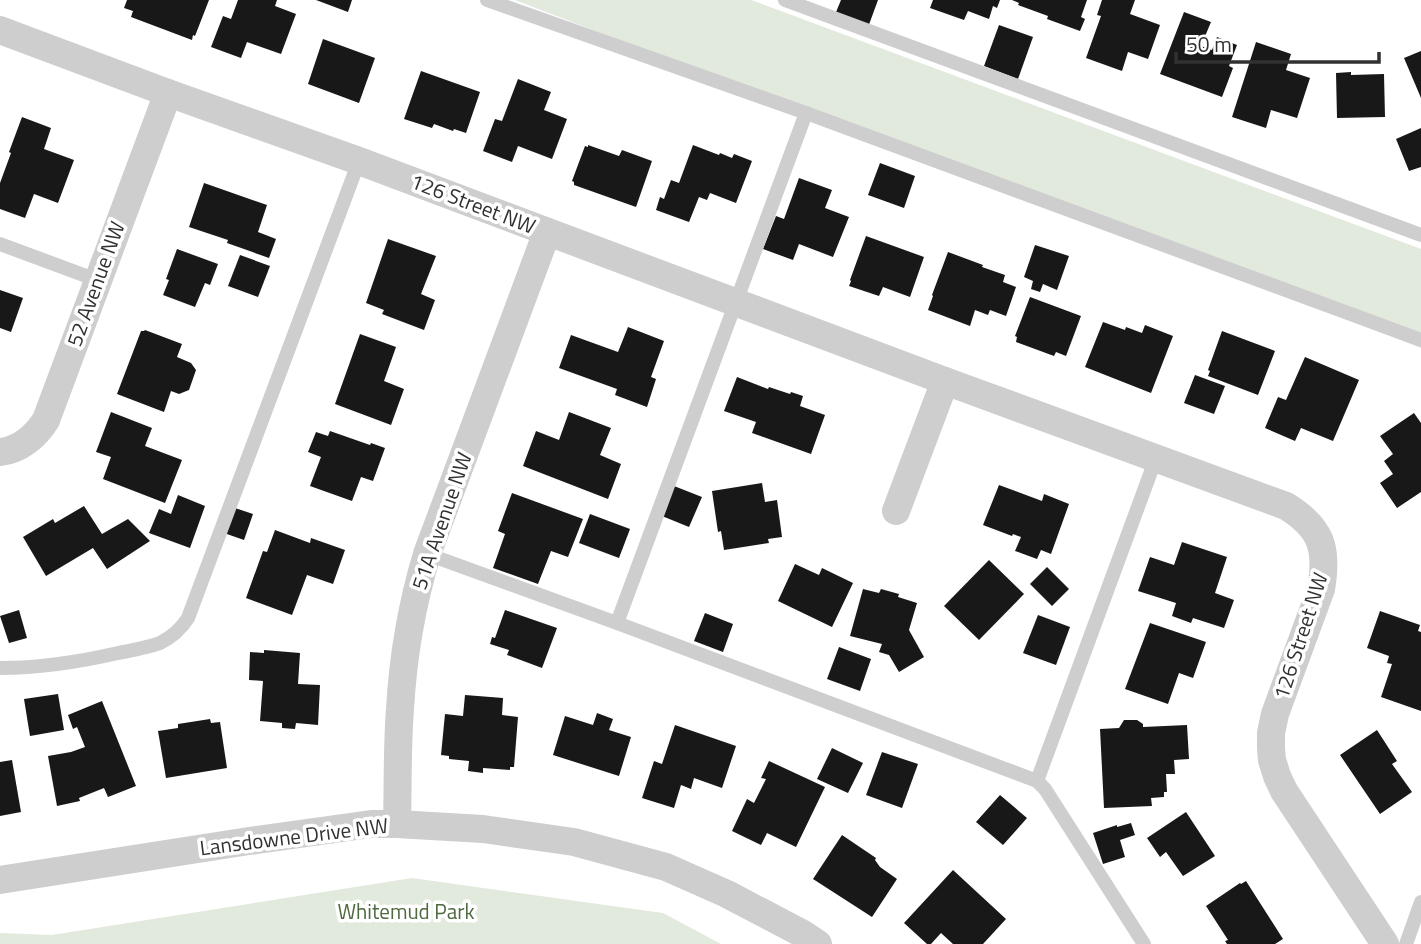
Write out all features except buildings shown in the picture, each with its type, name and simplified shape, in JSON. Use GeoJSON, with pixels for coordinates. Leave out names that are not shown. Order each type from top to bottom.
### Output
{"type":"FeatureCollection","features":[{"type":"Feature","properties":{"kind":"street","name":"126 Street NW"},"geometry":{"type":"LineString","coordinates":[[0,30],[1286,506],[1301,515],[1319,536],[1324,564],[1321,589],[1275,714],[1271,733],[1272,760],[1284,791],[1385,944]]}},
{"type":"Feature","properties":{"kind":"street","name":"52 Avenue NW"},"geometry":{"type":"LineString","coordinates":[[0,453],[27,441],[38,432],[46,420],[167,93]]}},
{"type":"Feature","properties":{"kind":"street","name":"51A Avenue NW"},"geometry":{"type":"LineString","coordinates":[[397,824],[400,711],[405,653],[418,585],[547,232]]}},
{"type":"Feature","properties":{"kind":"street"},"geometry":{"type":"LineString","coordinates":[[896,511],[945,381]]}},
{"type":"Feature","properties":{"kind":"street","name":"Lansdowne Drive NW"},"geometry":{"type":"LineString","coordinates":[[0,880],[371,824],[484,829],[574,842],[666,867],[727,894],[818,944]]}},
{"type":"Feature","properties":{"kind":"lane"},"geometry":{"type":"LineString","coordinates":[[487,0],[806,113],[1421,340]]}},
{"type":"Feature","properties":{"kind":"lane"},"geometry":{"type":"LineString","coordinates":[[785,0],[1421,235]]}},
{"type":"Feature","properties":{"kind":"lane"},"geometry":{"type":"LineString","coordinates":[[617,623],[806,113]]}},
{"type":"Feature","properties":{"kind":"lane"},"geometry":{"type":"LineString","coordinates":[[0,668],[45,666],[147,647],[174,635],[183,626],[359,161]]}},
{"type":"Feature","properties":{"kind":"lane"},"geometry":{"type":"LineString","coordinates":[[0,244],[97,280]]}},
{"type":"Feature","properties":{"kind":"lane"},"geometry":{"type":"LineString","coordinates":[[1037,781],[1156,458]]}},
{"type":"Feature","properties":{"kind":"lane"},"geometry":{"type":"LineString","coordinates":[[428,554],[1037,781],[1045,789],[1144,944]]}},
{"type":"Feature","properties":{"kind":"lane"},"geometry":{"type":"LineString","coordinates":[[1406,944],[1421,902]]}},
{"type":"Feature","properties":{"kind":"green space"},"geometry":{"type":"Polygon","coordinates":[[[515,0],[751,0],[1421,249],[1421,348],[515,0]]]}},
{"type":"Feature","properties":{"kind":"green space","name":"Whitemud Park"},"geometry":{"type":"Polygon","coordinates":[[[412,878],[663,913],[721,944],[0,944],[0,933],[52,935],[412,878]]]}}]}
